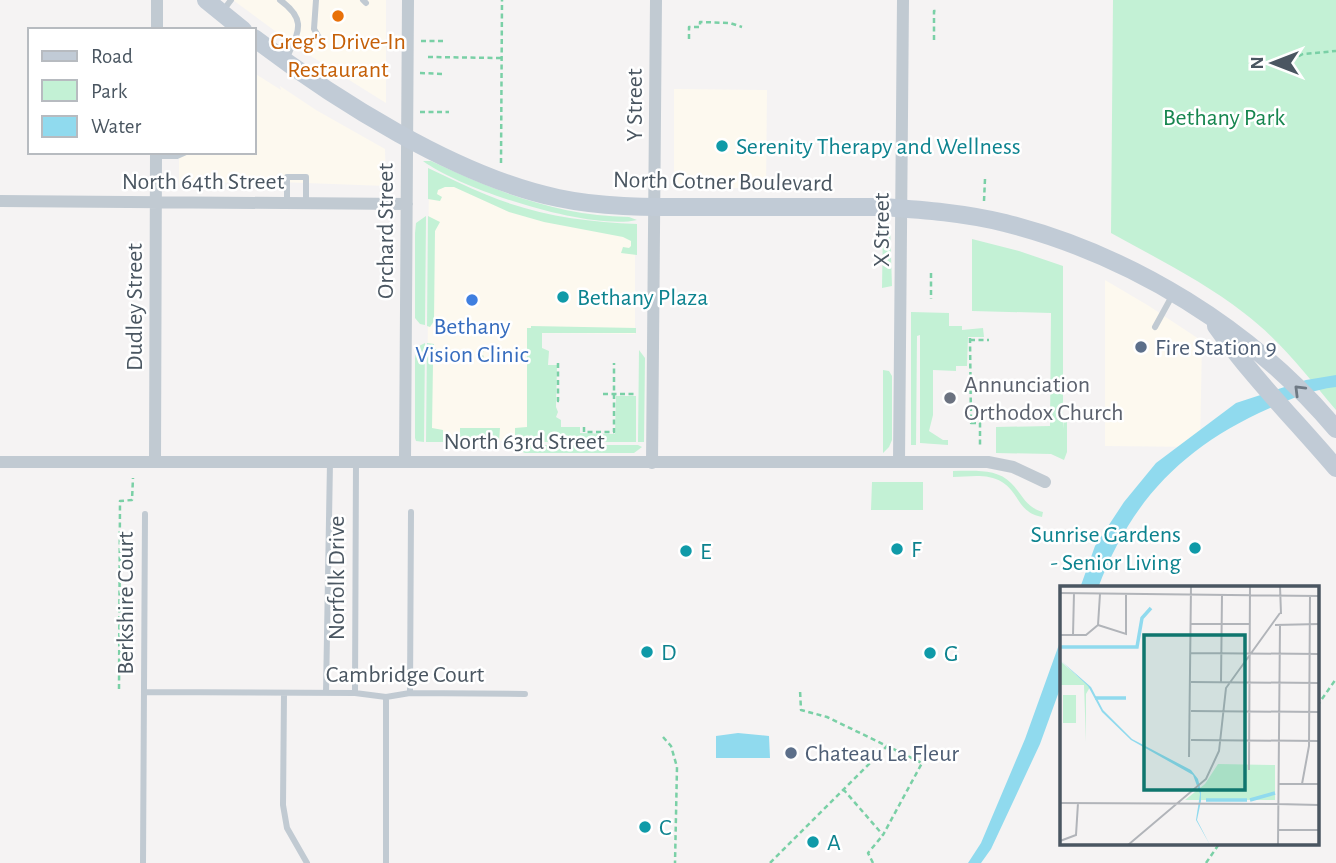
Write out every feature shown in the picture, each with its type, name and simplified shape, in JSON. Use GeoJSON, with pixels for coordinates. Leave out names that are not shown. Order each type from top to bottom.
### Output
{"type":"FeatureCollection","features":[{"type":"Feature","properties":{"kind":"main road"},"geometry":{"type":"LineString","coordinates":[[206,0],[226,7],[242,28]]}},
{"type":"Feature","properties":{"kind":"main road","name":"North Cotner Boulevard"},"geometry":{"type":"LineString","coordinates":[[256,40],[285,62],[406,137],[483,173],[536,193],[586,203],[654,206],[901,208],[976,217],[1055,238],[1121,265],[1236,334],[1274,365],[1336,429]]}},
{"type":"Feature","properties":{"kind":"main road","name":"North Cotner Boulevard"},"geometry":{"type":"LineString","coordinates":[[1210,318],[1251,372],[1336,468]]}},
{"type":"Feature","properties":{"kind":"street"},"geometry":{"type":"LineString","coordinates":[[157,28],[158,0]]}},
{"type":"Feature","properties":{"kind":"street","name":"Orchard Street"},"geometry":{"type":"LineString","coordinates":[[405,462],[408,0]]}},
{"type":"Feature","properties":{"kind":"street","name":"Y Street"},"geometry":{"type":"LineString","coordinates":[[652,463],[656,0]]}},
{"type":"Feature","properties":{"kind":"street","name":"X Street"},"geometry":{"type":"LineString","coordinates":[[899,461],[903,0]]}},
{"type":"Feature","properties":{"kind":"street","name":"Dudley Street"},"geometry":{"type":"LineString","coordinates":[[155,462],[156,154]]}},
{"type":"Feature","properties":{"kind":"street","name":"North 64th Street"},"geometry":{"type":"LineString","coordinates":[[0,201],[407,204]]}},
{"type":"Feature","properties":{"kind":"street","name":"North 63rd Street"},"geometry":{"type":"LineString","coordinates":[[0,462],[988,462],[1013,467],[1045,482]]}},
{"type":"Feature","properties":{"kind":"lane"},"geometry":{"type":"LineString","coordinates":[[280,0],[296,13],[299,22],[299,30],[285,62]]}},
{"type":"Feature","properties":{"kind":"lane"},"geometry":{"type":"LineString","coordinates":[[316,0],[314,29],[324,46]]}},
{"type":"Feature","properties":{"kind":"lane"},"geometry":{"type":"LineString","coordinates":[[156,154],[182,154]]}},
{"type":"Feature","properties":{"kind":"lane"},"geometry":{"type":"LineString","coordinates":[[287,203],[287,177],[306,177],[306,203]]}},
{"type":"Feature","properties":{"kind":"lane"},"geometry":{"type":"LineString","coordinates":[[1155,327],[1173,294]]}},
{"type":"Feature","properties":{"kind":"lane","name":"Norfolk Drive"},"geometry":{"type":"LineString","coordinates":[[326,693],[330,462]]}},
{"type":"Feature","properties":{"kind":"lane","name":"Norfolk Drive"},"geometry":{"type":"LineString","coordinates":[[355,693],[356,462]]}},
{"type":"Feature","properties":{"kind":"lane"},"geometry":{"type":"LineString","coordinates":[[410,694],[411,512]]}},
{"type":"Feature","properties":{"kind":"lane","name":"Berkshire Court"},"geometry":{"type":"LineString","coordinates":[[143,863],[145,514]]}},
{"type":"Feature","properties":{"kind":"lane","name":"Berkshire Court"},"geometry":{"type":"LineString","coordinates":[[144,692],[284,694]]}},
{"type":"Feature","properties":{"kind":"lane","name":"Cambridge Court"},"geometry":{"type":"LineString","coordinates":[[284,694],[355,693],[386,697],[410,694],[525,694]]}},
{"type":"Feature","properties":{"kind":"lane"},"geometry":{"type":"LineString","coordinates":[[284,694],[283,805],[287,828],[307,863]]}},
{"type":"Feature","properties":{"kind":"lane"},"geometry":{"type":"LineString","coordinates":[[386,697],[386,863]]}},
{"type":"Feature","properties":{"kind":"path"},"geometry":{"type":"LineString","coordinates":[[501,163],[502,0]]}},
{"type":"Feature","properties":{"kind":"path"},"geometry":{"type":"LineString","coordinates":[[934,40],[934,11],[938,11]]}},
{"type":"Feature","properties":{"kind":"path"},"geometry":{"type":"LineString","coordinates":[[689,39],[689,27],[700,27],[700,22],[730,23],[742,27]]}},
{"type":"Feature","properties":{"kind":"path"},"geometry":{"type":"LineString","coordinates":[[417,41],[445,41]]}},
{"type":"Feature","properties":{"kind":"path"},"geometry":{"type":"LineString","coordinates":[[1276,68],[1303,54],[1336,51]]}},
{"type":"Feature","properties":{"kind":"path"},"geometry":{"type":"LineString","coordinates":[[428,57],[502,58]]}},
{"type":"Feature","properties":{"kind":"path"},"geometry":{"type":"LineString","coordinates":[[417,73],[445,74]]}},
{"type":"Feature","properties":{"kind":"path"},"geometry":{"type":"LineString","coordinates":[[417,112],[449,112]]}},
{"type":"Feature","properties":{"kind":"path"},"geometry":{"type":"LineString","coordinates":[[984,201],[985,179]]}},
{"type":"Feature","properties":{"kind":"path"},"geometry":{"type":"LineString","coordinates":[[931,273],[931,299]]}},
{"type":"Feature","properties":{"kind":"path"},"geometry":{"type":"LineString","coordinates":[[980,446],[980,424],[971,423],[970,339],[989,340]]}},
{"type":"Feature","properties":{"kind":"path"},"geometry":{"type":"LineString","coordinates":[[482,347],[482,358]]}},
{"type":"Feature","properties":{"kind":"path"},"geometry":{"type":"LineString","coordinates":[[558,363],[558,401],[561,401]]}},
{"type":"Feature","properties":{"kind":"path"},"geometry":{"type":"LineString","coordinates":[[584,427],[584,432],[614,432],[614,363]]}},
{"type":"Feature","properties":{"kind":"path"},"geometry":{"type":"LineString","coordinates":[[603,394],[637,394]]}},
{"type":"Feature","properties":{"kind":"path"},"geometry":{"type":"LineString","coordinates":[[971,417],[989,418]]}},
{"type":"Feature","properties":{"kind":"path"},"geometry":{"type":"LineString","coordinates":[[119,689],[120,501],[132,500],[133,478]]}},
{"type":"Feature","properties":{"kind":"path"},"geometry":{"type":"LineString","coordinates":[[1318,705],[1336,679]]}},
{"type":"Feature","properties":{"kind":"path"},"geometry":{"type":"LineString","coordinates":[[800,690],[801,710],[827,717],[922,763],[883,835],[868,853],[873,863]]}},
{"type":"Feature","properties":{"kind":"path"},"geometry":{"type":"LineString","coordinates":[[663,737],[671,746],[677,767],[676,863]]}},
{"type":"Feature","properties":{"kind":"path"},"geometry":{"type":"LineString","coordinates":[[770,863],[887,746]]}},
{"type":"Feature","properties":{"kind":"path"},"geometry":{"type":"LineString","coordinates":[[843,789],[883,835]]}},
{"type":"Feature","properties":{"kind":"path"},"geometry":{"type":"LineString","coordinates":[[1206,863],[1218,846]]}},
{"type":"Feature","properties":{"kind":"shaded area"},"geometry":{"type":"Polygon","coordinates":[[[233,0],[386,0],[386,103],[298,48],[233,0]]]}},
{"type":"Feature","properties":{"kind":"shaded area"},"geometry":{"type":"Polygon","coordinates":[[[256,74],[385,149],[386,186],[279,182],[179,183],[179,154],[256,154],[256,74]]]}},
{"type":"Feature","properties":{"kind":"shaded area"},"geometry":{"type":"Polygon","coordinates":[[[674,89],[767,90],[766,188],[674,188],[674,89]]]}},
{"type":"Feature","properties":{"kind":"shaded area"},"geometry":{"type":"Polygon","coordinates":[[[429,173],[467,190],[553,219],[635,227],[635,334],[530,333],[530,441],[427,441],[429,173]]]}},
{"type":"Feature","properties":{"kind":"shaded area"},"geometry":{"type":"Polygon","coordinates":[[[1105,280],[1202,341],[1200,447],[1105,446],[1105,280]]]}},
{"type":"Feature","properties":{"kind":"green space","name":"Bethany Park"},"geometry":{"type":"Polygon","coordinates":[[[1113,0],[1336,0],[1336,410],[1304,371],[1244,313],[1196,280],[1111,233],[1113,0]]]}},
{"type":"Feature","properties":{"kind":"green space"},"geometry":{"type":"Polygon","coordinates":[[[423,161],[431,161],[503,192],[552,207],[637,220],[616,222],[559,214],[466,184],[423,161]]]}},
{"type":"Feature","properties":{"kind":"green space"},"geometry":{"type":"Polygon","coordinates":[[[428,168],[523,208],[579,219],[637,224],[637,255],[621,253],[623,247],[631,246],[631,241],[623,237],[544,222],[509,212],[454,187],[438,190],[437,194],[442,197],[440,201],[428,199],[428,168]]]}},
{"type":"Feature","properties":{"kind":"green space"},"geometry":{"type":"Polygon","coordinates":[[[426,216],[425,325],[415,318],[415,233],[416,223],[426,216]]]}},
{"type":"Feature","properties":{"kind":"green space"},"geometry":{"type":"Polygon","coordinates":[[[428,216],[440,222],[435,231],[434,321],[430,327],[427,326],[428,216]]]}},
{"type":"Feature","properties":{"kind":"green space"},"geometry":{"type":"Polygon","coordinates":[[[883,224],[890,226],[892,286],[882,288],[883,224]]]}},
{"type":"Feature","properties":{"kind":"green space"},"geometry":{"type":"Polygon","coordinates":[[[972,239],[1063,266],[1063,429],[1064,417],[1067,420],[1067,452],[1064,460],[1051,454],[996,453],[996,427],[1050,426],[1051,313],[972,311],[972,239]]]}},
{"type":"Feature","properties":{"kind":"green space"},"geometry":{"type":"Polygon","coordinates":[[[911,312],[949,313],[949,326],[962,326],[962,330],[983,328],[984,337],[968,337],[967,366],[956,366],[956,371],[933,370],[933,415],[929,431],[943,440],[948,440],[948,445],[920,443],[920,335],[917,336],[916,445],[911,445],[911,312]]]}},
{"type":"Feature","properties":{"kind":"green space"},"geometry":{"type":"Polygon","coordinates":[[[527,328],[636,328],[636,333],[542,333],[542,348],[549,351],[548,365],[557,365],[556,417],[561,420],[561,427],[580,427],[580,433],[615,434],[616,396],[636,396],[636,442],[515,442],[515,428],[527,427],[527,328]]]}},
{"type":"Feature","properties":{"kind":"green space"},"geometry":{"type":"Polygon","coordinates":[[[425,343],[424,442],[416,441],[415,438],[415,358],[417,347],[425,343]]]}},
{"type":"Feature","properties":{"kind":"green space"},"geometry":{"type":"Polygon","coordinates":[[[427,343],[434,344],[434,349],[439,349],[439,362],[433,363],[432,428],[443,430],[443,442],[426,442],[427,343]]]}},
{"type":"Feature","properties":{"kind":"green space"},"geometry":{"type":"Polygon","coordinates":[[[639,350],[645,358],[644,442],[638,442],[639,350]]]}},
{"type":"Feature","properties":{"kind":"green space"},"geometry":{"type":"Polygon","coordinates":[[[883,370],[889,371],[892,376],[892,440],[883,453],[883,370]]]}},
{"type":"Feature","properties":{"kind":"green space"},"geometry":{"type":"Polygon","coordinates":[[[460,428],[500,428],[499,442],[460,442],[460,428]]]}},
{"type":"Feature","properties":{"kind":"green space"},"geometry":{"type":"Polygon","coordinates":[[[516,445],[642,447],[634,453],[525,453],[518,450],[516,445]]]}},
{"type":"Feature","properties":{"kind":"green space"},"geometry":{"type":"Polygon","coordinates":[[[953,471],[984,471],[1005,478],[1028,504],[1043,512],[1042,517],[1023,507],[1002,482],[984,476],[953,477],[953,471]]]}},
{"type":"Feature","properties":{"kind":"green space"},"geometry":{"type":"Polygon","coordinates":[[[872,482],[923,482],[923,510],[871,510],[872,482]]]}},
{"type":"Feature","properties":{"kind":"water"},"geometry":{"type":"Polygon","coordinates":[[[1336,375],[1336,387],[1310,392],[1270,408],[1239,423],[1186,458],[1144,502],[1111,557],[1099,586],[1081,586],[1095,546],[1124,502],[1156,463],[1236,403],[1306,380],[1336,375]]]}},
{"type":"Feature","properties":{"kind":"water"},"geometry":{"type":"Polygon","coordinates":[[[1060,642],[1060,689],[1040,744],[991,849],[981,863],[968,863],[981,843],[1025,739],[1060,642]]]}},
{"type":"Feature","properties":{"kind":"water"},"geometry":{"type":"Polygon","coordinates":[[[738,733],[769,736],[770,758],[716,758],[716,736],[738,733]]]}},
{"type":"Feature","properties":{"kind":"place","name":"Greg's Drive-In Restaurant"},"geometry":{"type":"Point","coordinates":[338,16]}},
{"type":"Feature","properties":{"kind":"place","name":"Serenity Therapy and Wellness"},"geometry":{"type":"Point","coordinates":[722,146]}},
{"type":"Feature","properties":{"kind":"place","name":"Bethany Plaza"},"geometry":{"type":"Point","coordinates":[563,297]}},
{"type":"Feature","properties":{"kind":"place","name":"Bethany Vision Clinic"},"geometry":{"type":"Point","coordinates":[472,300]}},
{"type":"Feature","properties":{"kind":"place","name":"Fire Station 9"},"geometry":{"type":"Point","coordinates":[1141,347]}},
{"type":"Feature","properties":{"kind":"place","name":"Annunciation Orthodox Church"},"geometry":{"type":"Point","coordinates":[950,398]}},
{"type":"Feature","properties":{"kind":"place","name":"Sunrise Gardens - Senior Living"},"geometry":{"type":"Point","coordinates":[1195,548]}},
{"type":"Feature","properties":{"kind":"place","name":"F"},"geometry":{"type":"Point","coordinates":[897,549]}},
{"type":"Feature","properties":{"kind":"place","name":"E"},"geometry":{"type":"Point","coordinates":[686,551]}},
{"type":"Feature","properties":{"kind":"place","name":"D"},"geometry":{"type":"Point","coordinates":[647,652]}},
{"type":"Feature","properties":{"kind":"place","name":"G"},"geometry":{"type":"Point","coordinates":[930,653]}},
{"type":"Feature","properties":{"kind":"place","name":"Chateau La Fleur"},"geometry":{"type":"Point","coordinates":[791,753]}},
{"type":"Feature","properties":{"kind":"place","name":"C"},"geometry":{"type":"Point","coordinates":[645,827]}},
{"type":"Feature","properties":{"kind":"place","name":"A"},"geometry":{"type":"Point","coordinates":[813,842]}}]}
